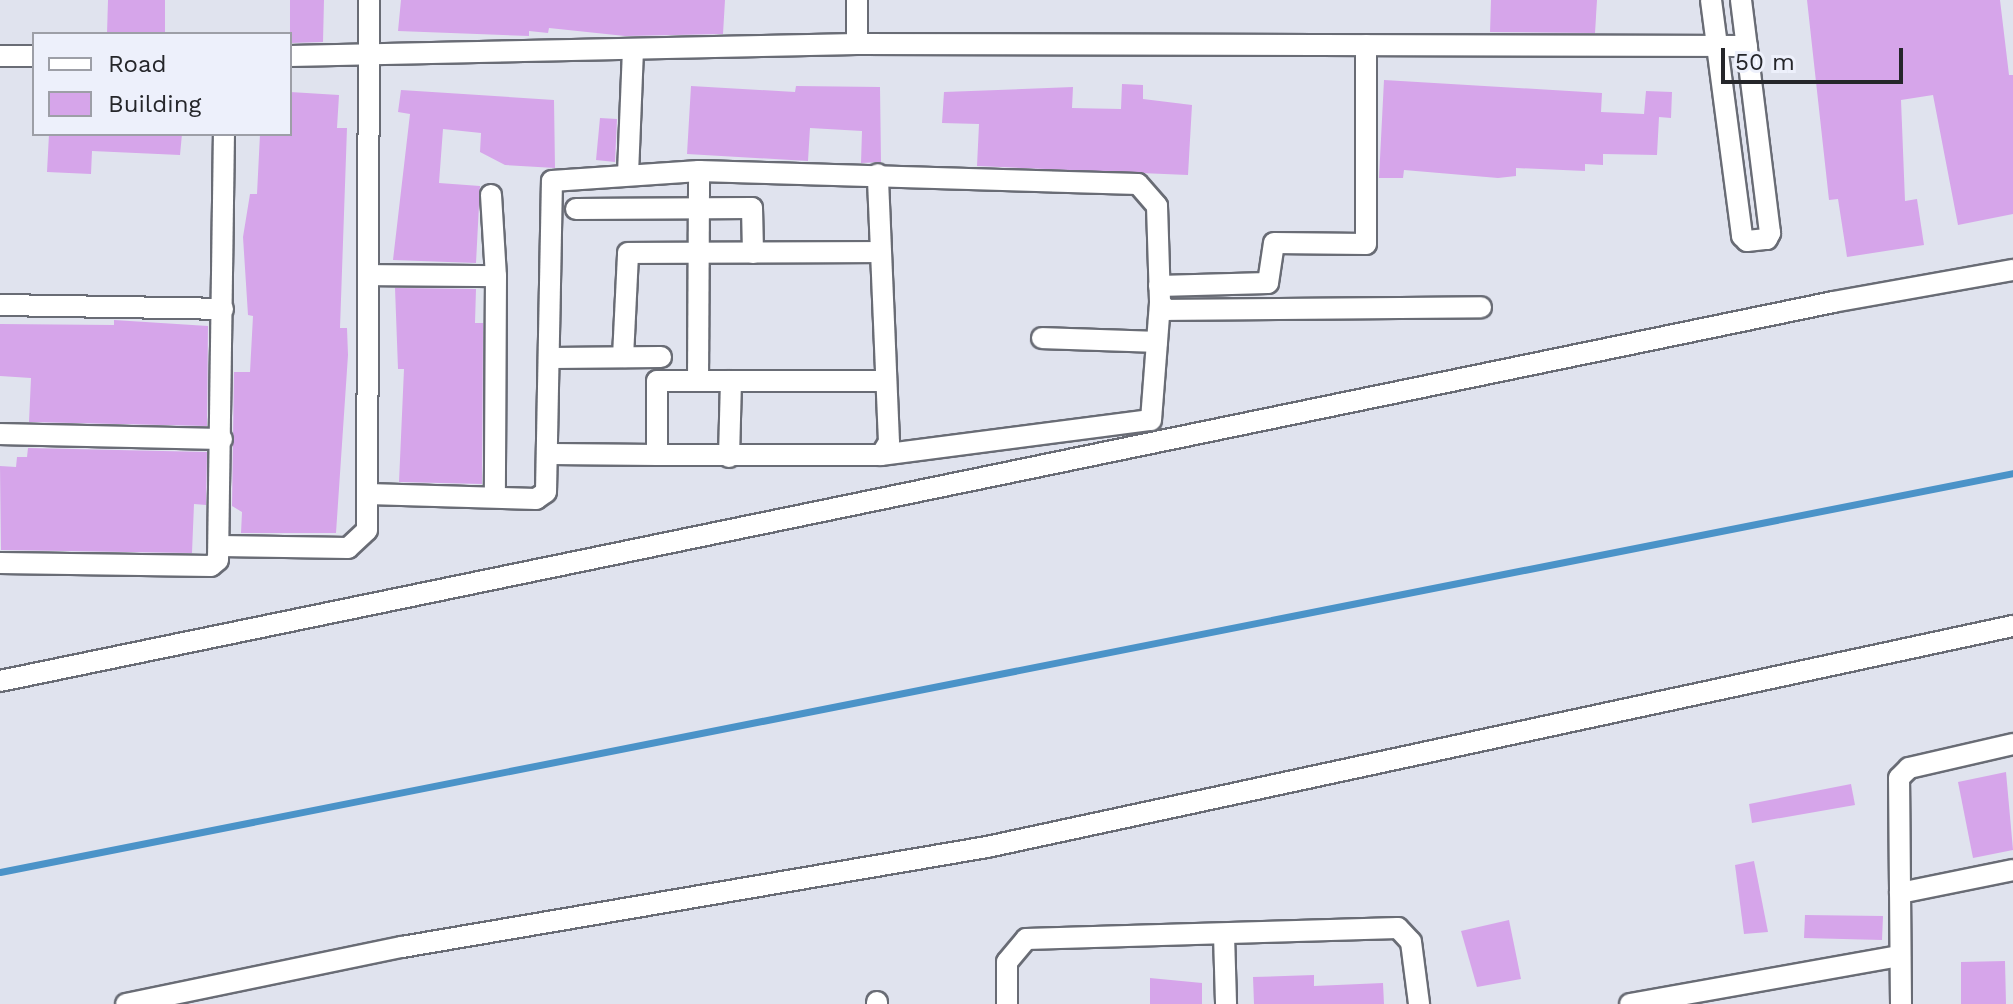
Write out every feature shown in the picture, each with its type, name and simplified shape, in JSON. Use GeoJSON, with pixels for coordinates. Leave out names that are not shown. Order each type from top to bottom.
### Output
{"type":"FeatureCollection","features":[{"type":"Feature","properties":{"kind":"street"},"geometry":{"type":"LineString","coordinates":[[220,546],[348,548],[367,530],[369,0]]}},
{"type":"Feature","properties":{"kind":"street"},"geometry":{"type":"LineString","coordinates":[[857,0],[857,44]]}},
{"type":"Feature","properties":{"kind":"street"},"geometry":{"type":"LineString","coordinates":[[1711,0],[1742,236],[1747,241],[1767,239],[1770,233],[1741,0]]}},
{"type":"Feature","properties":{"kind":"street"},"geometry":{"type":"LineString","coordinates":[[292,56],[857,44],[1747,46]]}},
{"type":"Feature","properties":{"kind":"street"},"geometry":{"type":"LineString","coordinates":[[1160,295],[1268,283],[1274,243],[1366,244],[1366,45]]}},
{"type":"Feature","properties":{"kind":"street"},"geometry":{"type":"LineString","coordinates":[[628,174],[633,49]]}},
{"type":"Feature","properties":{"kind":"street"},"geometry":{"type":"LineString","coordinates":[[0,56],[32,56]]}},
{"type":"Feature","properties":{"kind":"street"},"geometry":{"type":"LineString","coordinates":[[0,563],[211,566],[220,546],[224,136]]}},
{"type":"Feature","properties":{"kind":"street"},"geometry":{"type":"LineString","coordinates":[[698,381],[699,171]]}},
{"type":"Feature","properties":{"kind":"street"},"geometry":{"type":"LineString","coordinates":[[368,494],[542,496],[548,488],[551,454],[552,181],[699,171],[1138,184],[1157,206],[1160,295],[1151,420],[881,455],[729,457],[551,454]]}},
{"type":"Feature","properties":{"kind":"street"},"geometry":{"type":"LineString","coordinates":[[878,174],[889,442],[881,455]]}},
{"type":"Feature","properties":{"kind":"street"},"geometry":{"type":"LineString","coordinates":[[491,195],[496,276],[495,497]]}},
{"type":"Feature","properties":{"kind":"street"},"geometry":{"type":"LineString","coordinates":[[576,209],[752,208],[753,253]]}},
{"type":"Feature","properties":{"kind":"street"},"geometry":{"type":"LineString","coordinates":[[623,357],[628,253],[880,252]]}},
{"type":"Feature","properties":{"kind":"street"},"geometry":{"type":"LineString","coordinates":[[0,681],[1818,305],[2013,270]]}},
{"type":"Feature","properties":{"kind":"street"},"geometry":{"type":"LineString","coordinates":[[369,275],[496,276]]}},
{"type":"Feature","properties":{"kind":"street"},"geometry":{"type":"LineString","coordinates":[[1160,295],[1171,311],[1481,307]]}},
{"type":"Feature","properties":{"kind":"street"},"geometry":{"type":"LineString","coordinates":[[0,305],[223,309]]}},
{"type":"Feature","properties":{"kind":"street"},"geometry":{"type":"LineString","coordinates":[[1042,338],[1157,342]]}},
{"type":"Feature","properties":{"kind":"street"},"geometry":{"type":"LineString","coordinates":[[552,358],[661,357]]}},
{"type":"Feature","properties":{"kind":"street"},"geometry":{"type":"LineString","coordinates":[[657,455],[657,381],[885,381]]}},
{"type":"Feature","properties":{"kind":"street"},"geometry":{"type":"LineString","coordinates":[[729,457],[731,381]]}},
{"type":"Feature","properties":{"kind":"street"},"geometry":{"type":"LineString","coordinates":[[0,434],[222,439]]}},
{"type":"Feature","properties":{"kind":"street"},"geometry":{"type":"LineString","coordinates":[[126,1004],[402,947],[987,847],[2013,626]]}},
{"type":"Feature","properties":{"kind":"street"},"geometry":{"type":"LineString","coordinates":[[1901,1004],[1899,778],[1909,768],[2013,744]]}},
{"type":"Feature","properties":{"kind":"street"},"geometry":{"type":"LineString","coordinates":[[1900,893],[2013,870]]}},
{"type":"Feature","properties":{"kind":"street"},"geometry":{"type":"LineString","coordinates":[[1007,1004],[1007,962],[1026,939],[1398,928],[1411,942],[1419,1004]]}},
{"type":"Feature","properties":{"kind":"street"},"geometry":{"type":"LineString","coordinates":[[1224,935],[1226,1004]]}},
{"type":"Feature","properties":{"kind":"street"},"geometry":{"type":"LineString","coordinates":[[1630,1004],[1900,956]]}},
{"type":"Feature","properties":{"kind":"building"},"geometry":{"type":"Polygon","coordinates":[[[108,0],[165,0],[165,32],[107,32],[108,0]]]}},
{"type":"Feature","properties":{"kind":"building"},"geometry":{"type":"Polygon","coordinates":[[[290,0],[324,0],[323,42],[292,43],[290,0]]]}},
{"type":"Feature","properties":{"kind":"building"},"geometry":{"type":"Polygon","coordinates":[[[401,0],[725,0],[723,34],[625,36],[549,28],[548,33],[529,31],[529,36],[398,31],[401,0]]]}},
{"type":"Feature","properties":{"kind":"building"},"geometry":{"type":"Polygon","coordinates":[[[1491,0],[1597,0],[1595,33],[1490,32],[1491,0]]]}},
{"type":"Feature","properties":{"kind":"building"},"geometry":{"type":"Polygon","coordinates":[[[1807,0],[2000,0],[2009,75],[2013,75],[2013,214],[1958,225],[1933,95],[1901,100],[1905,201],[1917,199],[1924,245],[1847,257],[1838,199],[1829,200],[1807,0]]]}},
{"type":"Feature","properties":{"kind":"building"},"geometry":{"type":"Polygon","coordinates":[[[1384,80],[1602,93],[1601,112],[1644,114],[1646,91],[1672,92],[1671,118],[1659,117],[1657,155],[1603,154],[1603,165],[1585,164],[1585,171],[1516,168],[1516,176],[1498,178],[1404,170],[1403,178],[1379,178],[1384,80]]]}},
{"type":"Feature","properties":{"kind":"building"},"geometry":{"type":"Polygon","coordinates":[[[1122,84],[1143,85],[1143,99],[1192,105],[1188,175],[977,166],[979,124],[942,123],[944,92],[1073,87],[1072,108],[1121,109],[1122,84]]]}},
{"type":"Feature","properties":{"kind":"building"},"geometry":{"type":"Polygon","coordinates":[[[691,86],[795,92],[796,86],[880,87],[881,162],[861,163],[862,131],[810,128],[808,161],[687,154],[691,86]]]}},
{"type":"Feature","properties":{"kind":"building"},"geometry":{"type":"Polygon","coordinates":[[[401,90],[554,100],[555,168],[505,165],[480,152],[481,133],[443,129],[439,183],[480,186],[476,263],[393,260],[410,114],[398,112],[401,90]]]}},
{"type":"Feature","properties":{"kind":"building"},"geometry":{"type":"Polygon","coordinates":[[[292,92],[339,95],[337,128],[347,128],[340,328],[347,328],[348,355],[336,533],[241,533],[242,512],[232,506],[234,372],[250,372],[253,316],[248,315],[243,237],[250,194],[257,194],[260,136],[292,136],[292,92]]]}},
{"type":"Feature","properties":{"kind":"building"},"geometry":{"type":"Polygon","coordinates":[[[600,118],[617,119],[615,162],[596,160],[600,118]]]}},
{"type":"Feature","properties":{"kind":"building"},"geometry":{"type":"Polygon","coordinates":[[[49,136],[182,136],[180,155],[92,151],[91,174],[47,172],[49,136]]]}},
{"type":"Feature","properties":{"kind":"building"},"geometry":{"type":"Polygon","coordinates":[[[395,288],[476,289],[475,323],[483,323],[482,484],[399,482],[404,369],[398,369],[395,288]]]}},
{"type":"Feature","properties":{"kind":"building"},"geometry":{"type":"Polygon","coordinates":[[[114,320],[208,326],[207,426],[29,422],[31,378],[0,376],[0,324],[114,325],[114,320]]]}},
{"type":"Feature","properties":{"kind":"building"},"geometry":{"type":"Polygon","coordinates":[[[28,448],[207,452],[206,505],[194,504],[192,553],[1,550],[0,466],[16,467],[17,457],[27,457],[28,448]]]}},
{"type":"Feature","properties":{"kind":"building"},"geometry":{"type":"Polygon","coordinates":[[[2006,772],[2013,850],[1973,858],[1958,782],[2006,772]]]}},
{"type":"Feature","properties":{"kind":"building"},"geometry":{"type":"Polygon","coordinates":[[[1851,784],[1855,805],[1752,823],[1749,804],[1851,784]]]}},
{"type":"Feature","properties":{"kind":"building"},"geometry":{"type":"Polygon","coordinates":[[[1754,861],[1768,932],[1744,934],[1735,865],[1754,861]]]}},
{"type":"Feature","properties":{"kind":"building"},"geometry":{"type":"Polygon","coordinates":[[[1805,915],[1883,916],[1882,940],[1804,938],[1805,915]]]}},
{"type":"Feature","properties":{"kind":"building"},"geometry":{"type":"Polygon","coordinates":[[[1509,920],[1521,979],[1477,987],[1461,931],[1509,920]]]}},
{"type":"Feature","properties":{"kind":"building"},"geometry":{"type":"Polygon","coordinates":[[[2005,961],[2006,1004],[1961,1004],[1961,962],[2005,961]]]}},
{"type":"Feature","properties":{"kind":"building"},"geometry":{"type":"Polygon","coordinates":[[[1314,975],[1314,986],[1383,983],[1384,1004],[1254,1004],[1253,977],[1314,975]]]}},
{"type":"Feature","properties":{"kind":"building"},"geometry":{"type":"Polygon","coordinates":[[[1150,978],[1202,983],[1202,1004],[1150,1004],[1150,978]]]}},
{"type":"Feature","properties":{"kind":"waterway"},"geometry":{"type":"LineString","coordinates":[[0,872],[2013,473]]}}]}
